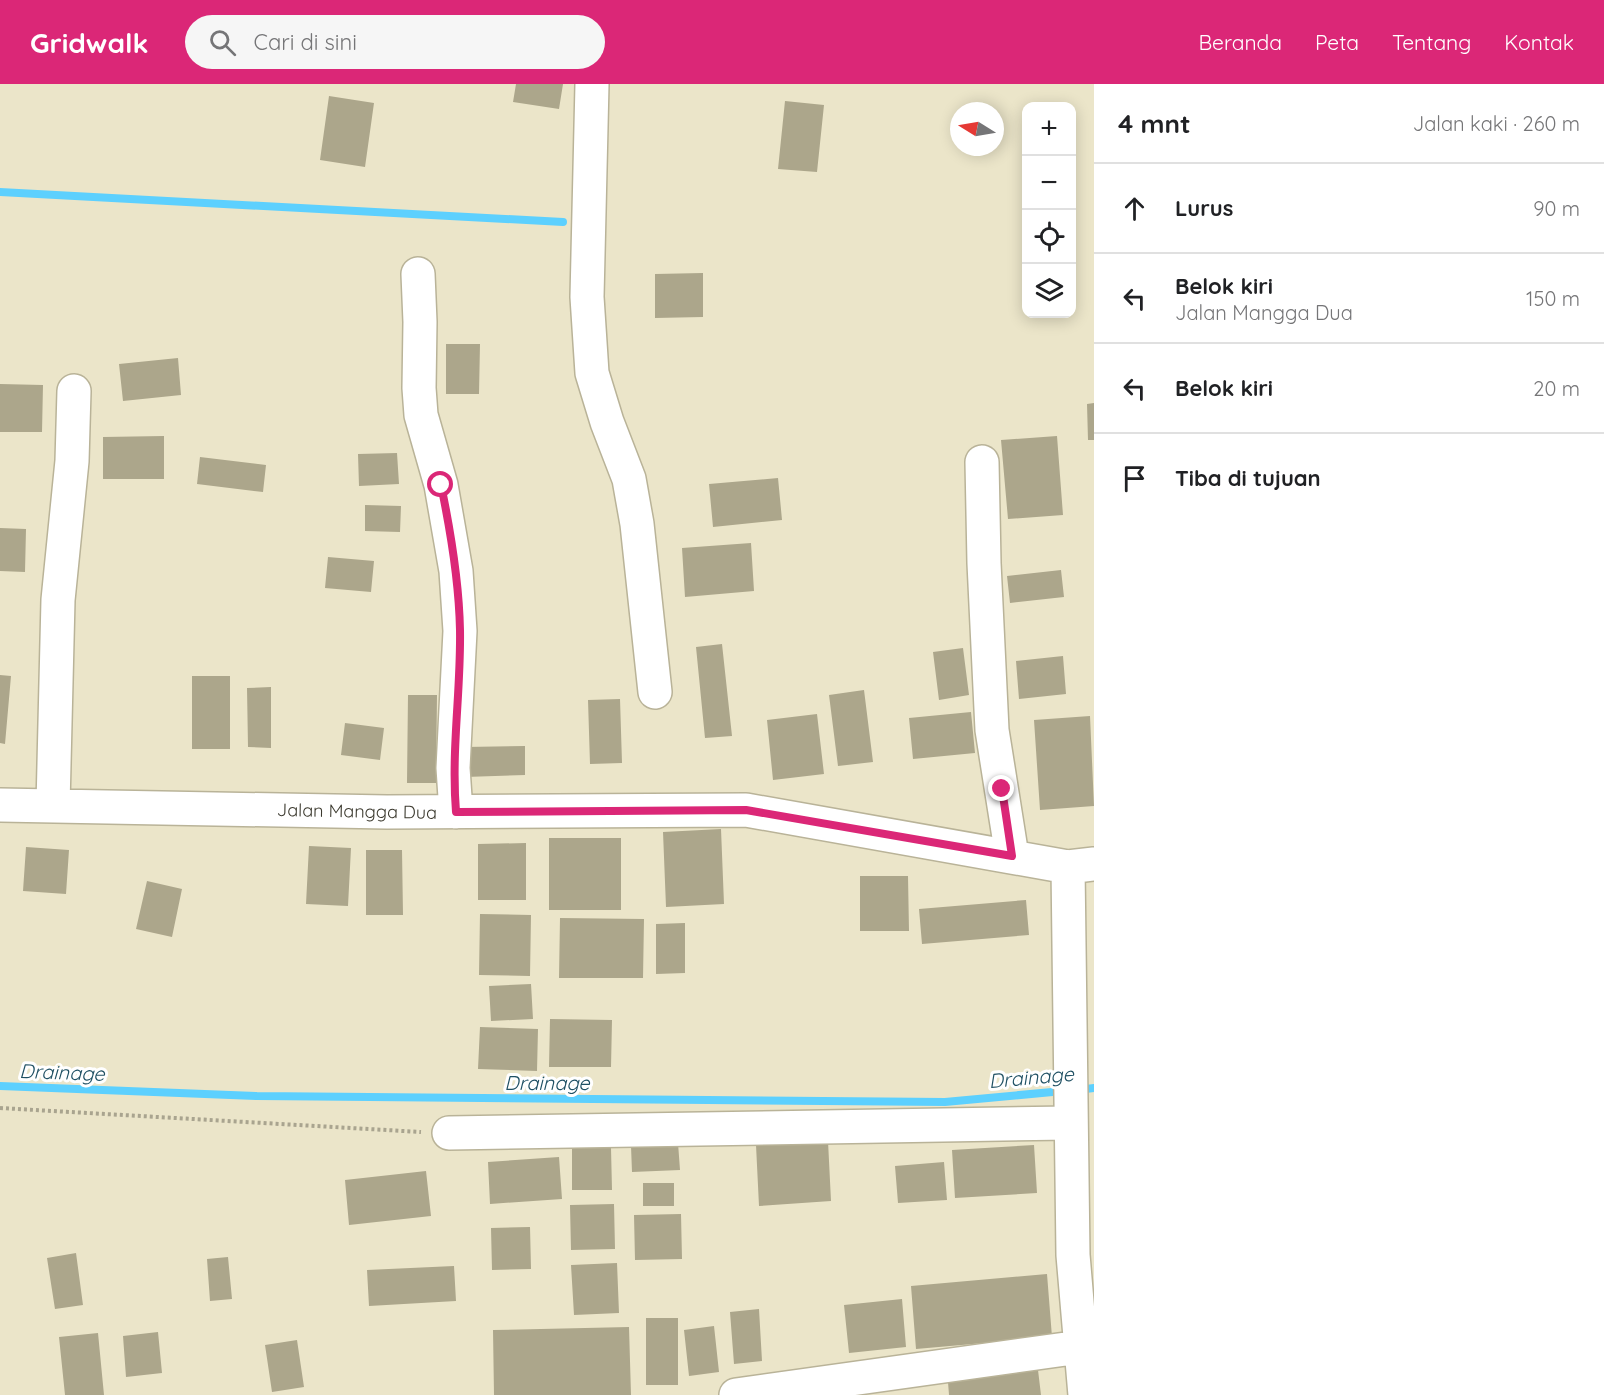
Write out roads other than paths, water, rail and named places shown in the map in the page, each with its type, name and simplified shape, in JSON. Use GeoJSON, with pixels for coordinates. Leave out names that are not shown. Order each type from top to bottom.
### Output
{"type":"FeatureCollection","features":[{"type":"Feature","properties":{"kind":"street"},"geometry":{"type":"LineString","coordinates":[[592,84],[587,297],[592,373],[607,422],[629,479],[637,524],[656,692]]}},
{"type":"Feature","properties":{"kind":"street"},"geometry":{"type":"LineString","coordinates":[[417,273],[420,322],[418,388],[422,415],[441,485],[456,571],[460,631],[453,768],[456,812]]}},
{"type":"Feature","properties":{"kind":"street"},"geometry":{"type":"LineString","coordinates":[[53,805],[58,600],[72,461],[74,391]]}},
{"type":"Feature","properties":{"kind":"street"},"geometry":{"type":"LineString","coordinates":[[982,462],[992,730],[1012,856]]}},
{"type":"Feature","properties":{"kind":"street","name":"Jalan Mangga Dua"},"geometry":{"type":"LineString","coordinates":[[0,805],[456,812],[746,810],[1012,856],[1081,865]]}},
{"type":"Feature","properties":{"kind":"street"},"geometry":{"type":"LineString","coordinates":[[1081,865],[1068,1035],[1073,1255],[1085,1395]]}},
{"type":"Feature","properties":{"kind":"street"},"geometry":{"type":"LineString","coordinates":[[449,1133],[1070,1114]]}},
{"type":"Feature","properties":{"kind":"street"},"geometry":{"type":"LineString","coordinates":[[736,1395],[1080,1347]]}},
{"type":"Feature","properties":{"kind":"waterway"},"geometry":{"type":"LineString","coordinates":[[0,192],[563,222]]}},
{"type":"Feature","properties":{"kind":"waterway","name":"Drainage"},"geometry":{"type":"LineString","coordinates":[[0,1086],[257,1096],[945,1102],[1063,1091]]}},
{"type":"Feature","properties":{"kind":"waterway","name":"Drainage"},"geometry":{"type":"LineString","coordinates":[[1078,1090],[1094,1088]]}}]}
